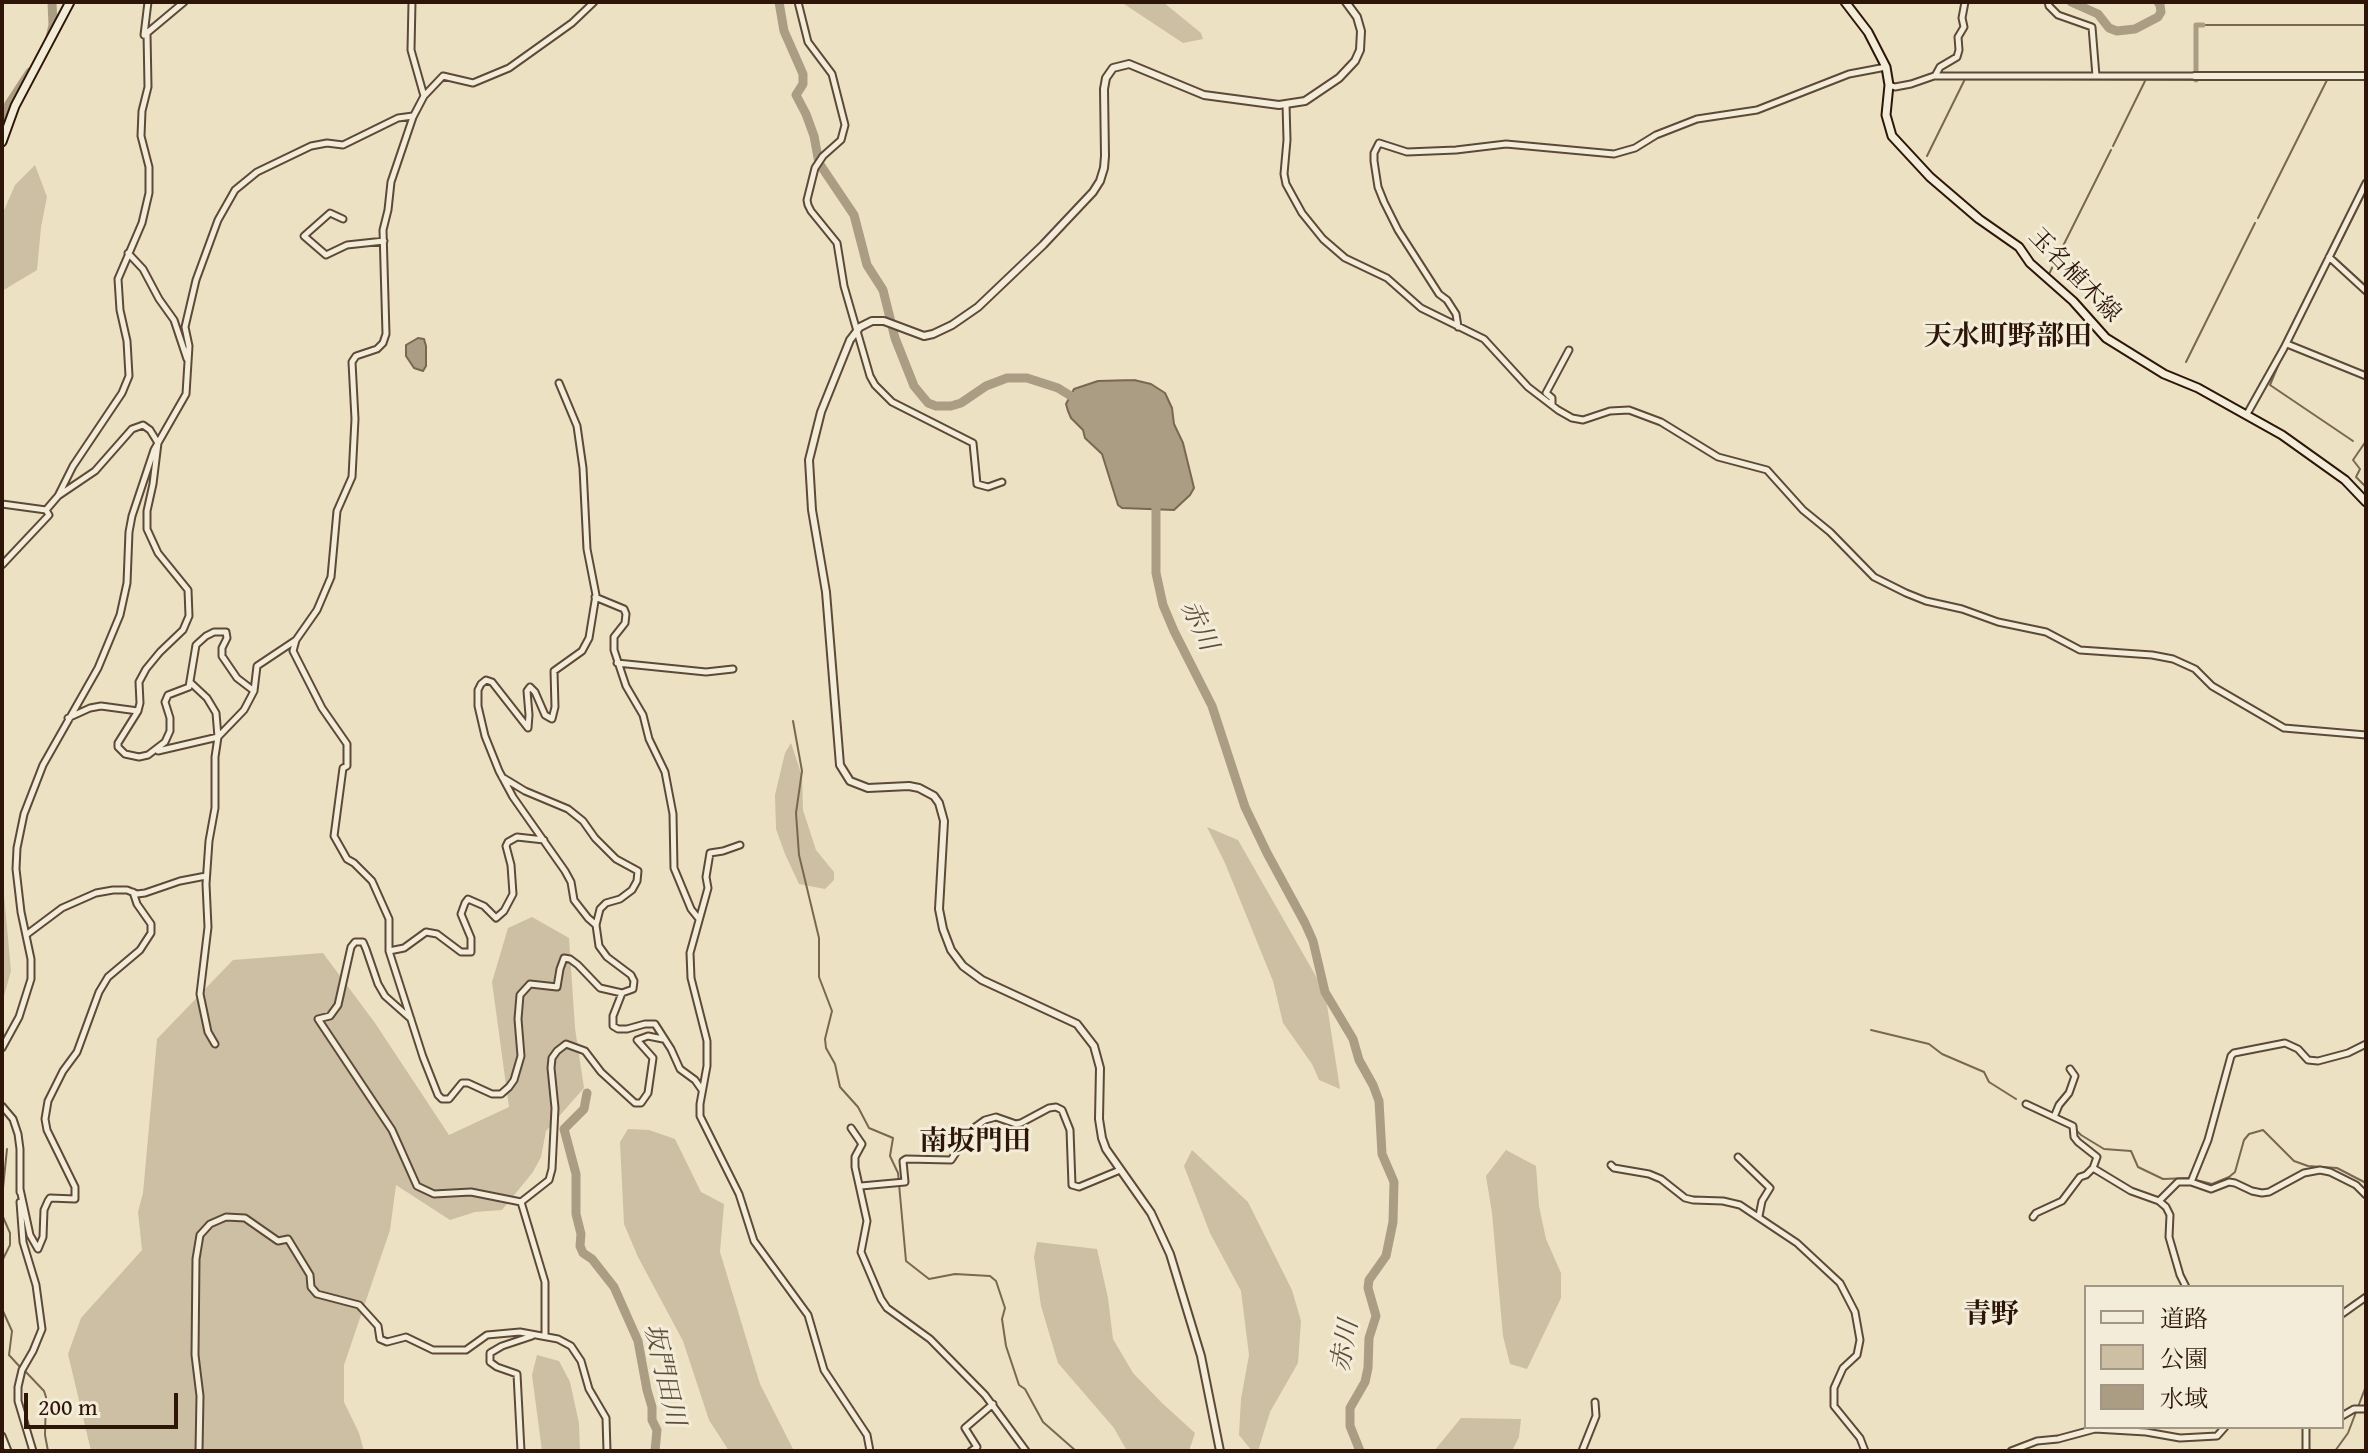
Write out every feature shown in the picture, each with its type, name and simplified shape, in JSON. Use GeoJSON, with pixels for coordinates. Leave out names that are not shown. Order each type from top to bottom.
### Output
{"type":"FeatureCollection","features":[{"type":"Feature","properties":{"kind":"main road"},"geometry":{"type":"LineString","coordinates":[[2,142],[15,106],[70,2]]}},
{"type":"Feature","properties":{"kind":"main road","name":"玉名植木線"},"geometry":{"type":"LineString","coordinates":[[1845,2],[1868,32],[1886,67],[1889,85],[1886,115],[1892,136],[1930,177],[1979,219],[2011,239],[2030,263],[2073,301],[2106,338],[2164,374],[2198,388],[2282,435],[2345,480],[2366,502]]}},
{"type":"Feature","properties":{"kind":"street"},"geometry":{"type":"LineString","coordinates":[[148,2],[144,35],[184,2]]}},
{"type":"Feature","properties":{"kind":"street"},"geometry":{"type":"LineString","coordinates":[[412,2],[411,50],[424,96]]}},
{"type":"Feature","properties":{"kind":"street"},"geometry":{"type":"LineString","coordinates":[[502,777],[525,791],[568,809],[583,821],[616,859],[638,871],[632,890],[620,899],[606,903],[600,909],[596,925],[599,946],[607,957],[631,975],[633,989],[622,993],[600,988],[578,965],[564,958],[557,987],[530,984],[524,989],[518,1003],[521,1056],[514,1080],[501,1094],[492,1094],[462,1083],[449,1099],[442,1099],[423,1057],[389,951],[389,919],[378,892],[363,871],[347,859],[334,836],[343,768],[347,766],[347,744],[322,708],[294,657],[293,647],[312,618],[331,577],[337,511],[352,477],[355,419],[352,362],[356,356],[377,349],[386,334],[383,230],[391,182],[413,117],[424,96],[443,76],[473,83],[509,68],[572,23],[594,2]]}},
{"type":"Feature","properties":{"kind":"street"},"geometry":{"type":"LineString","coordinates":[[798,2],[808,42],[832,74],[845,125],[841,140],[815,168],[807,200],[811,211],[837,243],[844,286],[867,369],[875,385],[892,402],[973,443],[977,484],[988,487],[1002,482]]}},
{"type":"Feature","properties":{"kind":"street"},"geometry":{"type":"LineString","coordinates":[[1220,1451],[1201,1356],[1170,1254],[1151,1213],[1106,1149],[1102,1138],[1099,1119],[1100,1068],[1094,1046],[1084,1030],[1069,1019],[971,973],[948,946],[939,909],[944,821],[939,803],[928,791],[919,788],[868,788],[858,785],[850,781],[840,765],[826,592],[808,467],[821,412],[850,340],[857,331],[865,324],[878,320],[924,336],[952,325],[978,307],[1083,205],[1100,181],[1104,168],[1104,89],[1106,78],[1113,68],[1129,64],[1197,93],[1286,104],[1305,101],[1339,78],[1355,61],[1360,50],[1361,31],[1357,17],[1346,2]]}},
{"type":"Feature","properties":{"kind":"street"},"geometry":{"type":"LineString","coordinates":[[1934,76],[1940,67],[1957,57],[1958,37],[1964,27],[1965,2]]}},
{"type":"Feature","properties":{"kind":"street"},"geometry":{"type":"LineString","coordinates":[[2048,2],[2058,15],[2092,27],[2096,76]]}},
{"type":"Feature","properties":{"kind":"street"},"geometry":{"type":"LineString","coordinates":[[46,510],[58,496],[73,466],[122,393],[129,376],[118,279],[142,223],[149,193],[149,167],[141,136],[142,111],[148,87],[147,33]]}},
{"type":"Feature","properties":{"kind":"street"},"geometry":{"type":"LineString","coordinates":[[1458,327],[1456,314],[1439,294],[1384,202],[1374,161],[1379,143],[1407,152],[1506,144],[1614,154],[1635,148],[1661,133],[1697,119],[1757,110],[1849,74],[1886,67]]}},
{"type":"Feature","properties":{"kind":"street"},"geometry":{"type":"LineString","coordinates":[[1889,85],[1911,84],[1934,76],[2366,76]]}},
{"type":"Feature","properties":{"kind":"street"},"geometry":{"type":"LineString","coordinates":[[1286,104],[1284,174],[1291,197],[1323,239],[1345,258],[1387,278],[1421,308],[1484,339],[1528,387],[1552,406],[1579,420],[1610,411],[1629,410],[1661,422],[1718,457],[1767,470],[1803,510],[1839,540],[1874,577],[1906,593],[1998,622],[2046,632],[2080,650],[2173,659],[2195,669],[2212,686],[2284,728],[2366,735]]}},
{"type":"Feature","properties":{"kind":"street"},"geometry":{"type":"LineString","coordinates":[[2,1048],[19,1017],[31,979],[31,959],[17,890],[19,834],[33,789],[98,668],[120,615],[127,583],[132,516],[158,443],[186,394],[189,346],[185,327],[191,297],[218,220],[235,190],[257,172],[301,150],[323,143],[343,145],[398,118],[413,117]]}},
{"type":"Feature","properties":{"kind":"street"},"geometry":{"type":"LineString","coordinates":[[2247,414],[2287,344],[2366,183]]}},
{"type":"Feature","properties":{"kind":"street"},"geometry":{"type":"LineString","coordinates":[[343,219],[330,213],[304,236],[326,255],[347,245],[384,241]]}},
{"type":"Feature","properties":{"kind":"street"},"geometry":{"type":"LineString","coordinates":[[128,253],[143,269],[174,320],[189,364]]}},
{"type":"Feature","properties":{"kind":"street"},"geometry":{"type":"LineString","coordinates":[[2329,257],[2366,291]]}},
{"type":"Feature","properties":{"kind":"street"},"geometry":{"type":"LineString","coordinates":[[2287,344],[2366,376]]}},
{"type":"Feature","properties":{"kind":"street"},"geometry":{"type":"LineString","coordinates":[[1552,406],[1552,398],[1546,393],[1569,350]]}},
{"type":"Feature","properties":{"kind":"street"},"geometry":{"type":"LineString","coordinates":[[559,383],[578,433],[585,488],[586,537],[595,597],[587,645],[554,671],[555,707],[552,719],[545,715],[530,687],[527,691],[528,728],[492,682],[486,680],[481,684],[478,706],[502,777],[569,877],[574,900],[596,925]]}},
{"type":"Feature","properties":{"kind":"street"},"geometry":{"type":"LineString","coordinates":[[58,496],[95,471],[136,426],[143,425],[150,430],[158,443],[147,529],[158,553],[188,590],[189,616],[183,630],[160,652],[139,682],[138,711],[118,743],[118,747],[131,757],[218,737],[244,710],[254,691],[257,666],[296,640]]}},
{"type":"Feature","properties":{"kind":"street"},"geometry":{"type":"LineString","coordinates":[[2,504],[46,510]]}},
{"type":"Feature","properties":{"kind":"street"},"geometry":{"type":"LineString","coordinates":[[2,565],[44,522],[49,515],[46,510]]}},
{"type":"Feature","properties":{"kind":"street"},"geometry":{"type":"LineString","coordinates":[[595,597],[624,609],[626,614],[625,623],[614,637],[617,663],[643,715],[649,739],[665,772],[673,814],[674,868],[691,909],[700,920]]}},
{"type":"Feature","properties":{"kind":"street"},"geometry":{"type":"LineString","coordinates":[[154,752],[165,742],[170,731],[165,702],[168,695],[189,687],[196,645],[214,632],[226,632],[222,656],[237,678],[254,691]]}},
{"type":"Feature","properties":{"kind":"street"},"geometry":{"type":"LineString","coordinates":[[617,663],[706,672],[733,669]]}},
{"type":"Feature","properties":{"kind":"street"},"geometry":{"type":"LineString","coordinates":[[190,682],[207,698],[216,713],[218,737],[215,808],[206,876],[208,927],[200,994],[208,1032],[215,1044]]}},
{"type":"Feature","properties":{"kind":"street"},"geometry":{"type":"LineString","coordinates":[[68,719],[101,706],[138,711]]}},
{"type":"Feature","properties":{"kind":"street"},"geometry":{"type":"LineString","coordinates":[[389,951],[404,948],[426,932],[437,934],[461,952],[471,952],[471,938],[461,914],[465,903],[468,899],[484,906],[496,918],[504,911],[513,894],[508,842],[517,837],[544,840]]}},
{"type":"Feature","properties":{"kind":"street"},"geometry":{"type":"LineString","coordinates":[[740,845],[710,853],[706,877],[708,888],[690,963],[707,1041],[707,1066],[700,1104],[702,1124],[739,1194],[754,1241],[808,1315],[824,1370],[867,1435],[870,1451]]}},
{"type":"Feature","properties":{"kind":"street"},"geometry":{"type":"LineString","coordinates":[[26,935],[62,908],[80,900],[113,890],[145,893],[206,876]]}},
{"type":"Feature","properties":{"kind":"street"},"geometry":{"type":"LineString","coordinates":[[20,1189],[30,1235],[38,1249],[43,1237],[44,1210],[50,1198],[75,1199],[75,1187],[47,1130],[48,1101],[77,1052],[99,992],[108,977],[140,950],[151,933],[151,924],[133,892]]}},
{"type":"Feature","properties":{"kind":"street"},"geometry":{"type":"LineString","coordinates":[[412,1019],[385,996],[363,942],[355,942],[351,947],[338,1005],[330,1016],[318,1019],[392,1130],[417,1186],[434,1194],[471,1192],[521,1202],[549,1180],[552,1169],[555,1108],[551,1068],[557,1051],[566,1044],[585,1051],[601,1072],[635,1103],[641,1103],[648,1093],[653,1058],[637,1040],[648,1036],[663,1039]]}},
{"type":"Feature","properties":{"kind":"street"},"geometry":{"type":"LineString","coordinates":[[622,993],[613,1016],[613,1026],[627,1029],[655,1024],[680,1069],[695,1080],[702,1090]]}},
{"type":"Feature","properties":{"kind":"street"},"geometry":{"type":"LineString","coordinates":[[2191,1182],[2208,1140],[2234,1053],[2285,1043],[2298,1049],[2308,1060],[2318,1061],[2348,1053],[2366,1044]]}},
{"type":"Feature","properties":{"kind":"street"},"geometry":{"type":"LineString","coordinates":[[2054,1117],[2069,1093],[2075,1076],[2070,1069]]}},
{"type":"Feature","properties":{"kind":"street"},"geometry":{"type":"LineString","coordinates":[[2026,1104],[2075,1130],[2074,1137],[2078,1142],[2097,1157],[2093,1168],[2080,1177],[2062,1201],[2033,1217]]}},
{"type":"Feature","properties":{"kind":"street"},"geometry":{"type":"LineString","coordinates":[[2,1106],[13,1119],[18,1134],[20,1224],[36,1285],[42,1329],[22,1370],[18,1387],[18,1401],[33,1451]]}},
{"type":"Feature","properties":{"kind":"street"},"geometry":{"type":"LineString","coordinates":[[861,1186],[905,1182],[903,1161],[912,1158],[951,1160],[976,1124],[996,1117],[1021,1123],[1056,1107],[1062,1110],[1070,1130],[1072,1185],[1079,1187],[1120,1170]]}},
{"type":"Feature","properties":{"kind":"street"},"geometry":{"type":"LineString","coordinates":[[851,1128],[862,1144],[855,1157],[867,1221],[861,1252],[881,1299],[887,1308],[930,1339],[993,1404],[1026,1451]]}},
{"type":"Feature","properties":{"kind":"street"},"geometry":{"type":"LineString","coordinates":[[1738,1157],[1770,1188],[1762,1201],[1759,1216]]}},
{"type":"Feature","properties":{"kind":"street"},"geometry":{"type":"LineString","coordinates":[[1611,1165],[1661,1179],[1685,1198],[1735,1203],[1797,1243],[1844,1288],[1855,1312],[1860,1340],[1857,1355],[1843,1368],[1834,1388],[1834,1406],[1860,1438],[1865,1451]]}},
{"type":"Feature","properties":{"kind":"street"},"geometry":{"type":"LineString","coordinates":[[2093,1168],[2166,1207],[2170,1215],[2169,1237],[2185,1285]]}},
{"type":"Feature","properties":{"kind":"street"},"geometry":{"type":"LineString","coordinates":[[2159,1201],[2178,1182],[2191,1182],[2211,1189],[2229,1182],[2262,1193],[2304,1173],[2320,1170],[2356,1185],[2366,1195]]}},
{"type":"Feature","properties":{"kind":"street"},"geometry":{"type":"LineString","coordinates":[[521,1202],[545,1282],[545,1336]]}},
{"type":"Feature","properties":{"kind":"street"},"geometry":{"type":"LineString","coordinates":[[199,1451],[200,1396],[195,1355],[196,1259],[200,1235],[210,1224],[226,1217],[245,1218],[278,1241],[288,1239],[310,1275],[310,1285],[317,1294],[359,1305],[378,1326],[380,1339],[387,1342],[406,1337],[433,1350],[466,1350],[487,1335],[520,1332],[564,1341],[576,1351],[589,1389],[606,1418],[607,1451]]}},
{"type":"Feature","properties":{"kind":"street"},"geometry":{"type":"LineString","coordinates":[[2344,1313],[2366,1297]]}},
{"type":"Feature","properties":{"kind":"street"},"geometry":{"type":"LineString","coordinates":[[521,1451],[517,1374],[490,1362],[490,1353],[533,1336]]}},
{"type":"Feature","properties":{"kind":"street"},"geometry":{"type":"LineString","coordinates":[[1582,1451],[1596,1416],[1595,1402]]}},
{"type":"Feature","properties":{"kind":"street"},"geometry":{"type":"LineString","coordinates":[[971,1451],[977,1447],[965,1428],[993,1404]]}},
{"type":"Feature","properties":{"kind":"street"},"geometry":{"type":"LineString","coordinates":[[2344,1415],[2356,1409],[2366,1409]]}},
{"type":"Feature","properties":{"kind":"street"},"geometry":{"type":"LineString","coordinates":[[2011,1451],[2037,1441],[2095,1429],[2180,1438],[2217,1436],[2223,1429]]}},
{"type":"Feature","properties":{"kind":"street"},"geometry":{"type":"LineString","coordinates":[[2306,1429],[2306,1451]]}},
{"type":"Feature","properties":{"kind":"street"},"geometry":{"type":"LineString","coordinates":[[2,1436],[8,1451]]}},
{"type":"Feature","properties":{"kind":"green space"},"geometry":{"type":"Polygon","coordinates":[[[1121,2],[1163,2],[1201,33],[1203,39],[1183,43],[1121,2]]]}},
{"type":"Feature","properties":{"kind":"green space"},"geometry":{"type":"Polygon","coordinates":[[[35,165],[47,197],[37,270],[2,291],[2,215],[15,185],[35,165]]]}},
{"type":"Feature","properties":{"kind":"green space"},"geometry":{"type":"Polygon","coordinates":[[[791,743],[802,776],[803,810],[816,850],[834,872],[834,880],[825,889],[799,884],[776,829],[775,795],[785,753],[791,743]]]}},
{"type":"Feature","properties":{"kind":"green space"},"geometry":{"type":"Polygon","coordinates":[[[1207,827],[1238,840],[1325,992],[1340,1089],[1319,1080],[1312,1064],[1283,1023],[1273,981],[1207,827]]]}},
{"type":"Feature","properties":{"kind":"green space"},"geometry":{"type":"Polygon","coordinates":[[[2,873],[11,971],[2,1003],[2,873]]]}},
{"type":"Feature","properties":{"kind":"green space"},"geometry":{"type":"Polygon","coordinates":[[[532,917],[569,938],[575,1028],[584,1088],[546,1131],[541,1157],[533,1172],[502,1210],[475,1212],[450,1220],[396,1185],[390,1230],[344,1365],[344,1402],[364,1451],[91,1451],[68,1354],[81,1318],[142,1250],[138,1212],[143,1193],[157,1039],[233,960],[323,953],[375,1023],[449,1135],[509,1107],[492,982],[508,928],[532,917]]]}},
{"type":"Feature","properties":{"kind":"green space"},"geometry":{"type":"Polygon","coordinates":[[[628,1129],[649,1130],[675,1139],[701,1192],[724,1204],[720,1252],[760,1384],[794,1451],[729,1451],[709,1420],[683,1341],[624,1224],[620,1142],[628,1129]]]}},
{"type":"Feature","properties":{"kind":"green space"},"geometry":{"type":"Polygon","coordinates":[[[1192,1150],[1248,1202],[1292,1290],[1301,1321],[1298,1363],[1270,1412],[1258,1451],[1252,1451],[1239,1435],[1241,1399],[1249,1355],[1241,1291],[1210,1233],[1184,1166],[1192,1150]]]}},
{"type":"Feature","properties":{"kind":"green space"},"geometry":{"type":"Polygon","coordinates":[[[1506,1150],[1536,1166],[1539,1206],[1546,1239],[1561,1273],[1561,1298],[1527,1369],[1510,1364],[1503,1336],[1486,1176],[1506,1150]]]}},
{"type":"Feature","properties":{"kind":"green space"},"geometry":{"type":"Polygon","coordinates":[[[1037,1242],[1097,1249],[1113,1339],[1133,1373],[1195,1433],[1189,1451],[1127,1451],[1114,1428],[1058,1363],[1041,1306],[1034,1257],[1037,1242]]]}},
{"type":"Feature","properties":{"kind":"green space"},"geometry":{"type":"Polygon","coordinates":[[[537,1355],[559,1361],[570,1382],[579,1423],[580,1451],[542,1451],[532,1375],[537,1355]]]}},
{"type":"Feature","properties":{"kind":"green space"},"geometry":{"type":"Polygon","coordinates":[[[1461,1418],[1521,1419],[1519,1437],[1512,1451],[1434,1451],[1461,1418]]]}},
{"type":"Feature","properties":{"kind":"water"},"geometry":{"type":"Polygon","coordinates":[[[418,338],[424,339],[426,346],[423,371],[414,368],[406,356],[406,345],[418,338]]]}},
{"type":"Feature","properties":{"kind":"water"},"geometry":{"type":"Polygon","coordinates":[[[1134,380],[1151,384],[1165,393],[1183,443],[1194,488],[1174,510],[1122,508],[1118,505],[1102,454],[1085,438],[1083,430],[1068,411],[1066,404],[1074,389],[1098,381],[1134,380]]]}},
{"type":"Feature","properties":{"kind":"waterway"},"geometry":{"type":"LineString","coordinates":[[50,38],[52,2]]}},
{"type":"Feature","properties":{"kind":"waterway","name":"赤川"},"geometry":{"type":"LineString","coordinates":[[779,2],[784,31],[803,74],[803,84],[796,95],[814,136],[819,163],[854,215],[867,265],[883,290],[895,338],[914,386],[928,403],[951,406],[1007,378],[1027,378],[1058,388],[1079,401]]}},
{"type":"Feature","properties":{"kind":"waterway"},"geometry":{"type":"LineString","coordinates":[[2071,2],[2098,14],[2109,28],[2117,31],[2135,29],[2158,17],[2161,12],[2158,2]]}},
{"type":"Feature","properties":{"kind":"waterway"},"geometry":{"type":"LineString","coordinates":[[2196,72],[2196,25],[2203,25]]}},
{"type":"Feature","properties":{"kind":"waterway"},"geometry":{"type":"LineString","coordinates":[[2203,25],[2366,25]]}},
{"type":"Feature","properties":{"kind":"waterway"},"geometry":{"type":"LineString","coordinates":[[2,119],[30,72]]}},
{"type":"Feature","properties":{"kind":"waterway"},"geometry":{"type":"LineString","coordinates":[[1927,156],[1965,79],[2229,80]]}},
{"type":"Feature","properties":{"kind":"waterway"},"geometry":{"type":"LineString","coordinates":[[2258,218],[2327,80],[2366,80]]}},
{"type":"Feature","properties":{"kind":"waterway"},"geometry":{"type":"LineString","coordinates":[[2113,146],[2145,81]]}},
{"type":"Feature","properties":{"kind":"waterway"},"geometry":{"type":"LineString","coordinates":[[2049,274],[2111,150]]}},
{"type":"Feature","properties":{"kind":"waterway"},"geometry":{"type":"LineString","coordinates":[[2333,257],[2366,191]]}},
{"type":"Feature","properties":{"kind":"waterway"},"geometry":{"type":"LineString","coordinates":[[2186,362],[2255,223]]}},
{"type":"Feature","properties":{"kind":"waterway"},"geometry":{"type":"LineString","coordinates":[[2334,257],[2366,286]]}},
{"type":"Feature","properties":{"kind":"waterway"},"geometry":{"type":"LineString","coordinates":[[2322,277],[2330,261]]}},
{"type":"Feature","properties":{"kind":"waterway"},"geometry":{"type":"LineString","coordinates":[[2280,361],[2270,385],[2353,441]]}},
{"type":"Feature","properties":{"kind":"waterway"},"geometry":{"type":"LineString","coordinates":[[2366,441],[2353,460],[2360,469],[2356,477],[2366,487]]}},
{"type":"Feature","properties":{"kind":"waterway","name":"赤川"},"geometry":{"type":"LineString","coordinates":[[1156,501],[1156,573],[1163,605],[1212,706],[1245,807],[1313,941],[1325,992],[1353,1039],[1359,1060],[1379,1101],[1382,1154],[1394,1182],[1393,1222],[1386,1256],[1369,1280],[1368,1288],[1376,1316],[1369,1338],[1365,1382],[1350,1408],[1350,1426],[1360,1451]]}},
{"type":"Feature","properties":{"kind":"waterway"},"geometry":{"type":"LineString","coordinates":[[793,721],[802,771],[796,813],[799,855],[819,938],[819,977],[832,1011],[825,1039],[826,1048],[835,1064],[840,1087],[858,1107],[869,1128],[893,1138],[890,1156],[898,1173],[906,1261],[929,1279],[955,1274],[990,1276],[996,1281],[1005,1308],[1002,1319],[1006,1346],[1019,1385],[1025,1389],[1043,1422],[1076,1451]]}},
{"type":"Feature","properties":{"kind":"waterway"},"geometry":{"type":"LineString","coordinates":[[1871,1030],[1929,1044],[1942,1054],[1984,1072],[1989,1082],[2016,1099]]}},
{"type":"Feature","properties":{"kind":"waterway","name":"坂門田川"},"geometry":{"type":"LineString","coordinates":[[587,1093],[584,1109],[564,1129],[576,1174],[580,1246],[614,1287],[638,1341],[652,1420],[657,1430],[655,1451]]}},
{"type":"Feature","properties":{"kind":"waterway"},"geometry":{"type":"LineString","coordinates":[[2074,1128],[2104,1149],[2131,1151],[2138,1167],[2163,1179],[2189,1178]]}},
{"type":"Feature","properties":{"kind":"waterway"},"geometry":{"type":"LineString","coordinates":[[2196,1180],[2212,1184],[2229,1177],[2235,1172],[2244,1140],[2249,1134],[2263,1130],[2294,1161],[2308,1166],[2337,1168],[2366,1183]]}},
{"type":"Feature","properties":{"kind":"waterway"},"geometry":{"type":"LineString","coordinates":[[2,1261],[10,1245],[10,1233],[3,1217],[7,1149]]}},
{"type":"Feature","properties":{"kind":"waterway"},"geometry":{"type":"LineString","coordinates":[[2,1309],[12,1331],[9,1355],[20,1367]]}},
{"type":"Feature","properties":{"kind":"waterway"},"geometry":{"type":"LineString","coordinates":[[25,1371],[46,1397],[45,1435],[48,1451]]}},
{"type":"Feature","properties":{"kind":"waterway"},"geometry":{"type":"LineString","coordinates":[[2335,1451],[2348,1433],[2366,1386]]}},
{"type":"Feature","properties":{"kind":"district","name":"天水町野部田"},"geometry":{"type":"Point","coordinates":[2008,338]}},
{"type":"Feature","properties":{"kind":"district","name":"南坂門田"},"geometry":{"type":"Point","coordinates":[975,1143]}},
{"type":"Feature","properties":{"kind":"district","name":"青野"},"geometry":{"type":"Point","coordinates":[1991,1316]}}]}
